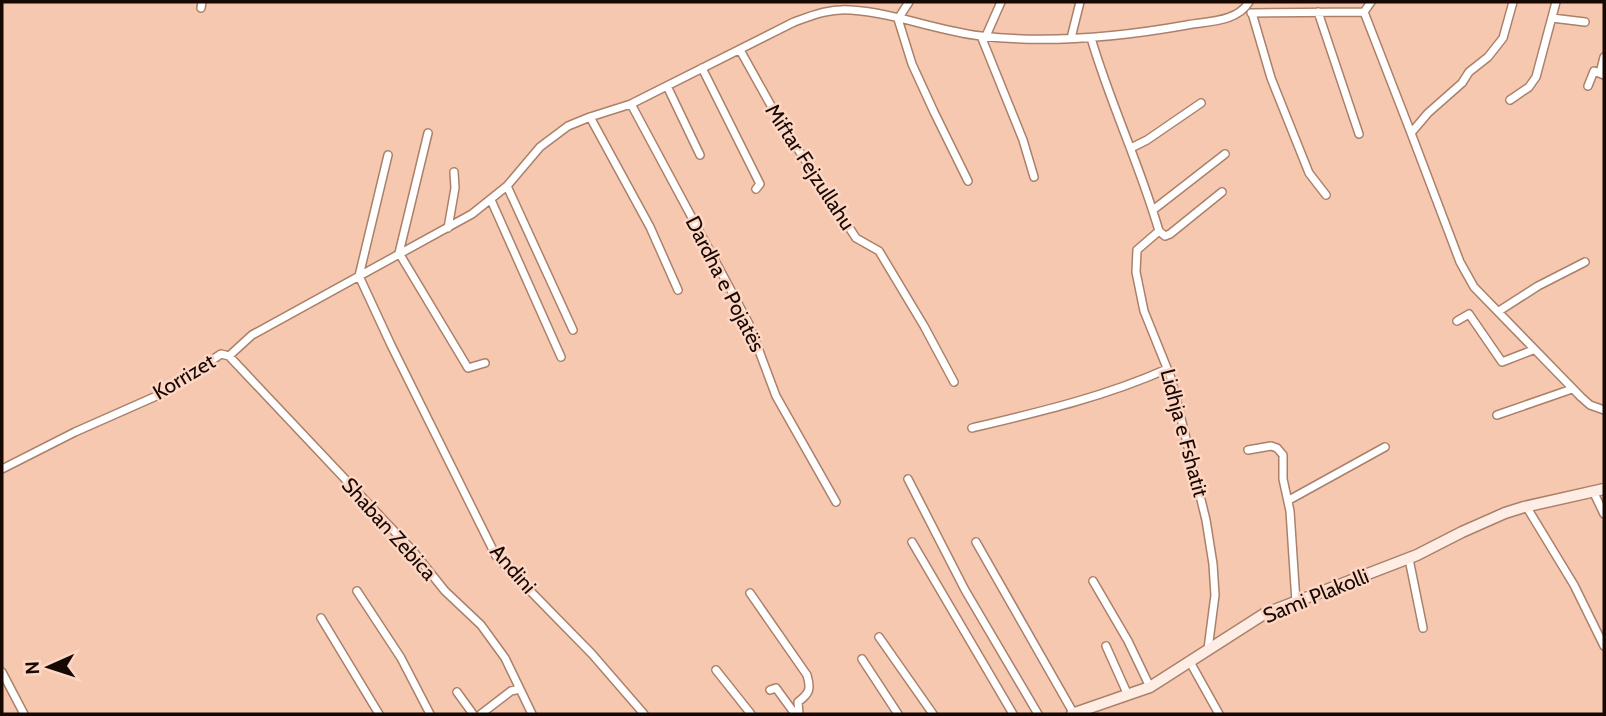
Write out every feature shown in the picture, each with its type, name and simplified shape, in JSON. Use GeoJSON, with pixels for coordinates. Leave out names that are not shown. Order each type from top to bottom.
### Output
{"type":"FeatureCollection","features":[{"type":"Feature","properties":{"kind":"street"},"geometry":{"type":"LineString","coordinates":[[829,11],[831,2]]}},
{"type":"Feature","properties":{"kind":"street"},"geometry":{"type":"LineString","coordinates":[[909,2],[898,19],[912,64],[968,181]]}},
{"type":"Feature","properties":{"kind":"street"},"geometry":{"type":"LineString","coordinates":[[1001,2],[984,36],[1034,177]]}},
{"type":"Feature","properties":{"kind":"street"},"geometry":{"type":"LineString","coordinates":[[1071,38],[1080,2]]}},
{"type":"Feature","properties":{"kind":"street"},"geometry":{"type":"LineString","coordinates":[[1249,2],[1243,11],[1364,12]]}},
{"type":"Feature","properties":{"kind":"street"},"geometry":{"type":"LineString","coordinates":[[1364,12],[1371,2]]}},
{"type":"Feature","properties":{"kind":"street"},"geometry":{"type":"LineString","coordinates":[[1411,133],[1428,113],[1462,83],[1469,72],[1488,57],[1503,38],[1513,2]]}},
{"type":"Feature","properties":{"kind":"street"},"geometry":{"type":"LineString","coordinates":[[1510,100],[1529,87],[1536,77],[1556,2]]}},
{"type":"Feature","properties":{"kind":"street","name":"Korrizet"},"geometry":{"type":"LineString","coordinates":[[2,469],[75,432],[161,394],[221,354],[229,356],[253,335],[448,228],[491,200],[507,186],[540,147],[568,126],[631,104],[794,22],[829,11],[850,9],[984,36],[1019,39],[1091,38],[1180,26],[1234,16],[1243,11]]}},
{"type":"Feature","properties":{"kind":"street"},"geometry":{"type":"LineString","coordinates":[[1318,12],[1359,134]]}},
{"type":"Feature","properties":{"kind":"street"},"geometry":{"type":"LineString","coordinates":[[1364,12],[1460,262],[1474,287],[1572,389],[1590,405],[1604,411]]}},
{"type":"Feature","properties":{"kind":"street"},"geometry":{"type":"LineString","coordinates":[[1252,13],[1271,78],[1305,163],[1326,195]]}},
{"type":"Feature","properties":{"kind":"street"},"geometry":{"type":"LineString","coordinates":[[1552,18],[1585,22]]}},
{"type":"Feature","properties":{"kind":"street"},"geometry":{"type":"LineString","coordinates":[[1091,38],[1102,76],[1131,148],[1159,231]]}},
{"type":"Feature","properties":{"kind":"street","name":"Miftar Fejzullahu"},"geometry":{"type":"LineString","coordinates":[[740,50],[779,120],[856,238],[879,251],[954,382]]}},
{"type":"Feature","properties":{"kind":"street"},"geometry":{"type":"LineString","coordinates":[[1588,86],[1594,71],[1602,74],[1604,57]]}},
{"type":"Feature","properties":{"kind":"street"},"geometry":{"type":"LineString","coordinates":[[702,68],[760,184],[756,189]]}},
{"type":"Feature","properties":{"kind":"street"},"geometry":{"type":"LineString","coordinates":[[667,86],[700,155]]}},
{"type":"Feature","properties":{"kind":"street"},"geometry":{"type":"LineString","coordinates":[[1131,148],[1201,103]]}},
{"type":"Feature","properties":{"kind":"street","name":"Dardha e Pojatës"},"geometry":{"type":"LineString","coordinates":[[631,104],[749,324],[776,396],[836,502]]}},
{"type":"Feature","properties":{"kind":"street"},"geometry":{"type":"LineString","coordinates":[[590,117],[650,227],[678,290]]}},
{"type":"Feature","properties":{"kind":"street"},"geometry":{"type":"LineString","coordinates":[[428,133],[399,253],[468,368],[485,363]]}},
{"type":"Feature","properties":{"kind":"street"},"geometry":{"type":"LineString","coordinates":[[1153,209],[1225,154]]}},
{"type":"Feature","properties":{"kind":"street"},"geometry":{"type":"LineString","coordinates":[[359,276],[388,155]]}},
{"type":"Feature","properties":{"kind":"street"},"geometry":{"type":"LineString","coordinates":[[448,228],[455,188],[454,172]]}},
{"type":"Feature","properties":{"kind":"street"},"geometry":{"type":"LineString","coordinates":[[507,186],[573,330]]}},
{"type":"Feature","properties":{"kind":"street","name":"Lidhja e Fshatit"},"geometry":{"type":"LineString","coordinates":[[1208,649],[1215,595],[1206,520],[1167,369],[1143,311],[1136,272],[1137,250],[1159,231],[1165,236],[1170,234],[1222,192]]}},
{"type":"Feature","properties":{"kind":"street"},"geometry":{"type":"LineString","coordinates":[[491,200],[561,357]]}},
{"type":"Feature","properties":{"kind":"street"},"geometry":{"type":"LineString","coordinates":[[1499,311],[1538,286],[1585,262]]}},
{"type":"Feature","properties":{"kind":"street","name":"Andini"},"geometry":{"type":"LineString","coordinates":[[359,276],[496,556],[559,618],[644,714]]}},
{"type":"Feature","properties":{"kind":"street"},"geometry":{"type":"LineString","coordinates":[[1457,321],[1469,314],[1502,362],[1533,350]]}},
{"type":"Feature","properties":{"kind":"street","name":"Shaban Zebica"},"geometry":{"type":"LineString","coordinates":[[229,356],[412,550],[445,591],[481,625],[505,658],[532,714]]}},
{"type":"Feature","properties":{"kind":"street"},"geometry":{"type":"LineString","coordinates":[[972,428],[1065,407],[1167,369]]}},
{"type":"Feature","properties":{"kind":"street"},"geometry":{"type":"LineString","coordinates":[[1497,415],[1572,389]]}},
{"type":"Feature","properties":{"kind":"street"},"geometry":{"type":"LineString","coordinates":[[1248,450],[1270,446],[1280,450],[1283,455],[1283,479],[1289,500],[1296,602]]}},
{"type":"Feature","properties":{"kind":"street"},"geometry":{"type":"LineString","coordinates":[[1289,500],[1385,447]]}},
{"type":"Feature","properties":{"kind":"street"},"geometry":{"type":"LineString","coordinates":[[908,479],[958,578],[1038,714]]}},
{"type":"Feature","properties":{"kind":"street","name":"Sami Plakolli"},"geometry":{"type":"LineString","coordinates":[[976,542],[1073,714],[1150,687],[1264,614],[1409,559],[1486,521],[1525,506],[1599,490],[1604,514]]}},
{"type":"Feature","properties":{"kind":"street"},"geometry":{"type":"LineString","coordinates":[[1525,506],[1574,585],[1604,646]]}},
{"type":"Feature","properties":{"kind":"street"},"geometry":{"type":"LineString","coordinates":[[912,542],[1013,714]]}},
{"type":"Feature","properties":{"kind":"street"},"geometry":{"type":"LineString","coordinates":[[1409,559],[1423,628]]}},
{"type":"Feature","properties":{"kind":"street"},"geometry":{"type":"LineString","coordinates":[[1093,581],[1128,641],[1150,687]]}},
{"type":"Feature","properties":{"kind":"street"},"geometry":{"type":"LineString","coordinates":[[357,591],[401,658],[430,714]]}},
{"type":"Feature","properties":{"kind":"street"},"geometry":{"type":"LineString","coordinates":[[750,593],[807,675],[810,688],[808,694],[798,702],[797,714]]}},
{"type":"Feature","properties":{"kind":"street"},"geometry":{"type":"LineString","coordinates":[[321,618],[379,714]]}},
{"type":"Feature","properties":{"kind":"street"},"geometry":{"type":"LineString","coordinates":[[879,637],[933,714]]}},
{"type":"Feature","properties":{"kind":"street"},"geometry":{"type":"LineString","coordinates":[[1106,646],[1127,693]]}},
{"type":"Feature","properties":{"kind":"street"},"geometry":{"type":"LineString","coordinates":[[862,659],[898,714]]}},
{"type":"Feature","properties":{"kind":"street"},"geometry":{"type":"LineString","coordinates":[[1190,662],[1219,714]]}},
{"type":"Feature","properties":{"kind":"street"},"geometry":{"type":"LineString","coordinates":[[716,670],[751,714]]}},
{"type":"Feature","properties":{"kind":"street"},"geometry":{"type":"LineString","coordinates":[[2,672],[24,714]]}},
{"type":"Feature","properties":{"kind":"street"},"geometry":{"type":"LineString","coordinates":[[770,690],[776,688],[797,714]]}},
{"type":"Feature","properties":{"kind":"street"},"geometry":{"type":"LineString","coordinates":[[481,714],[502,698],[520,689]]}},
{"type":"Feature","properties":{"kind":"street"},"geometry":{"type":"LineString","coordinates":[[457,692],[473,714]]}}]}
